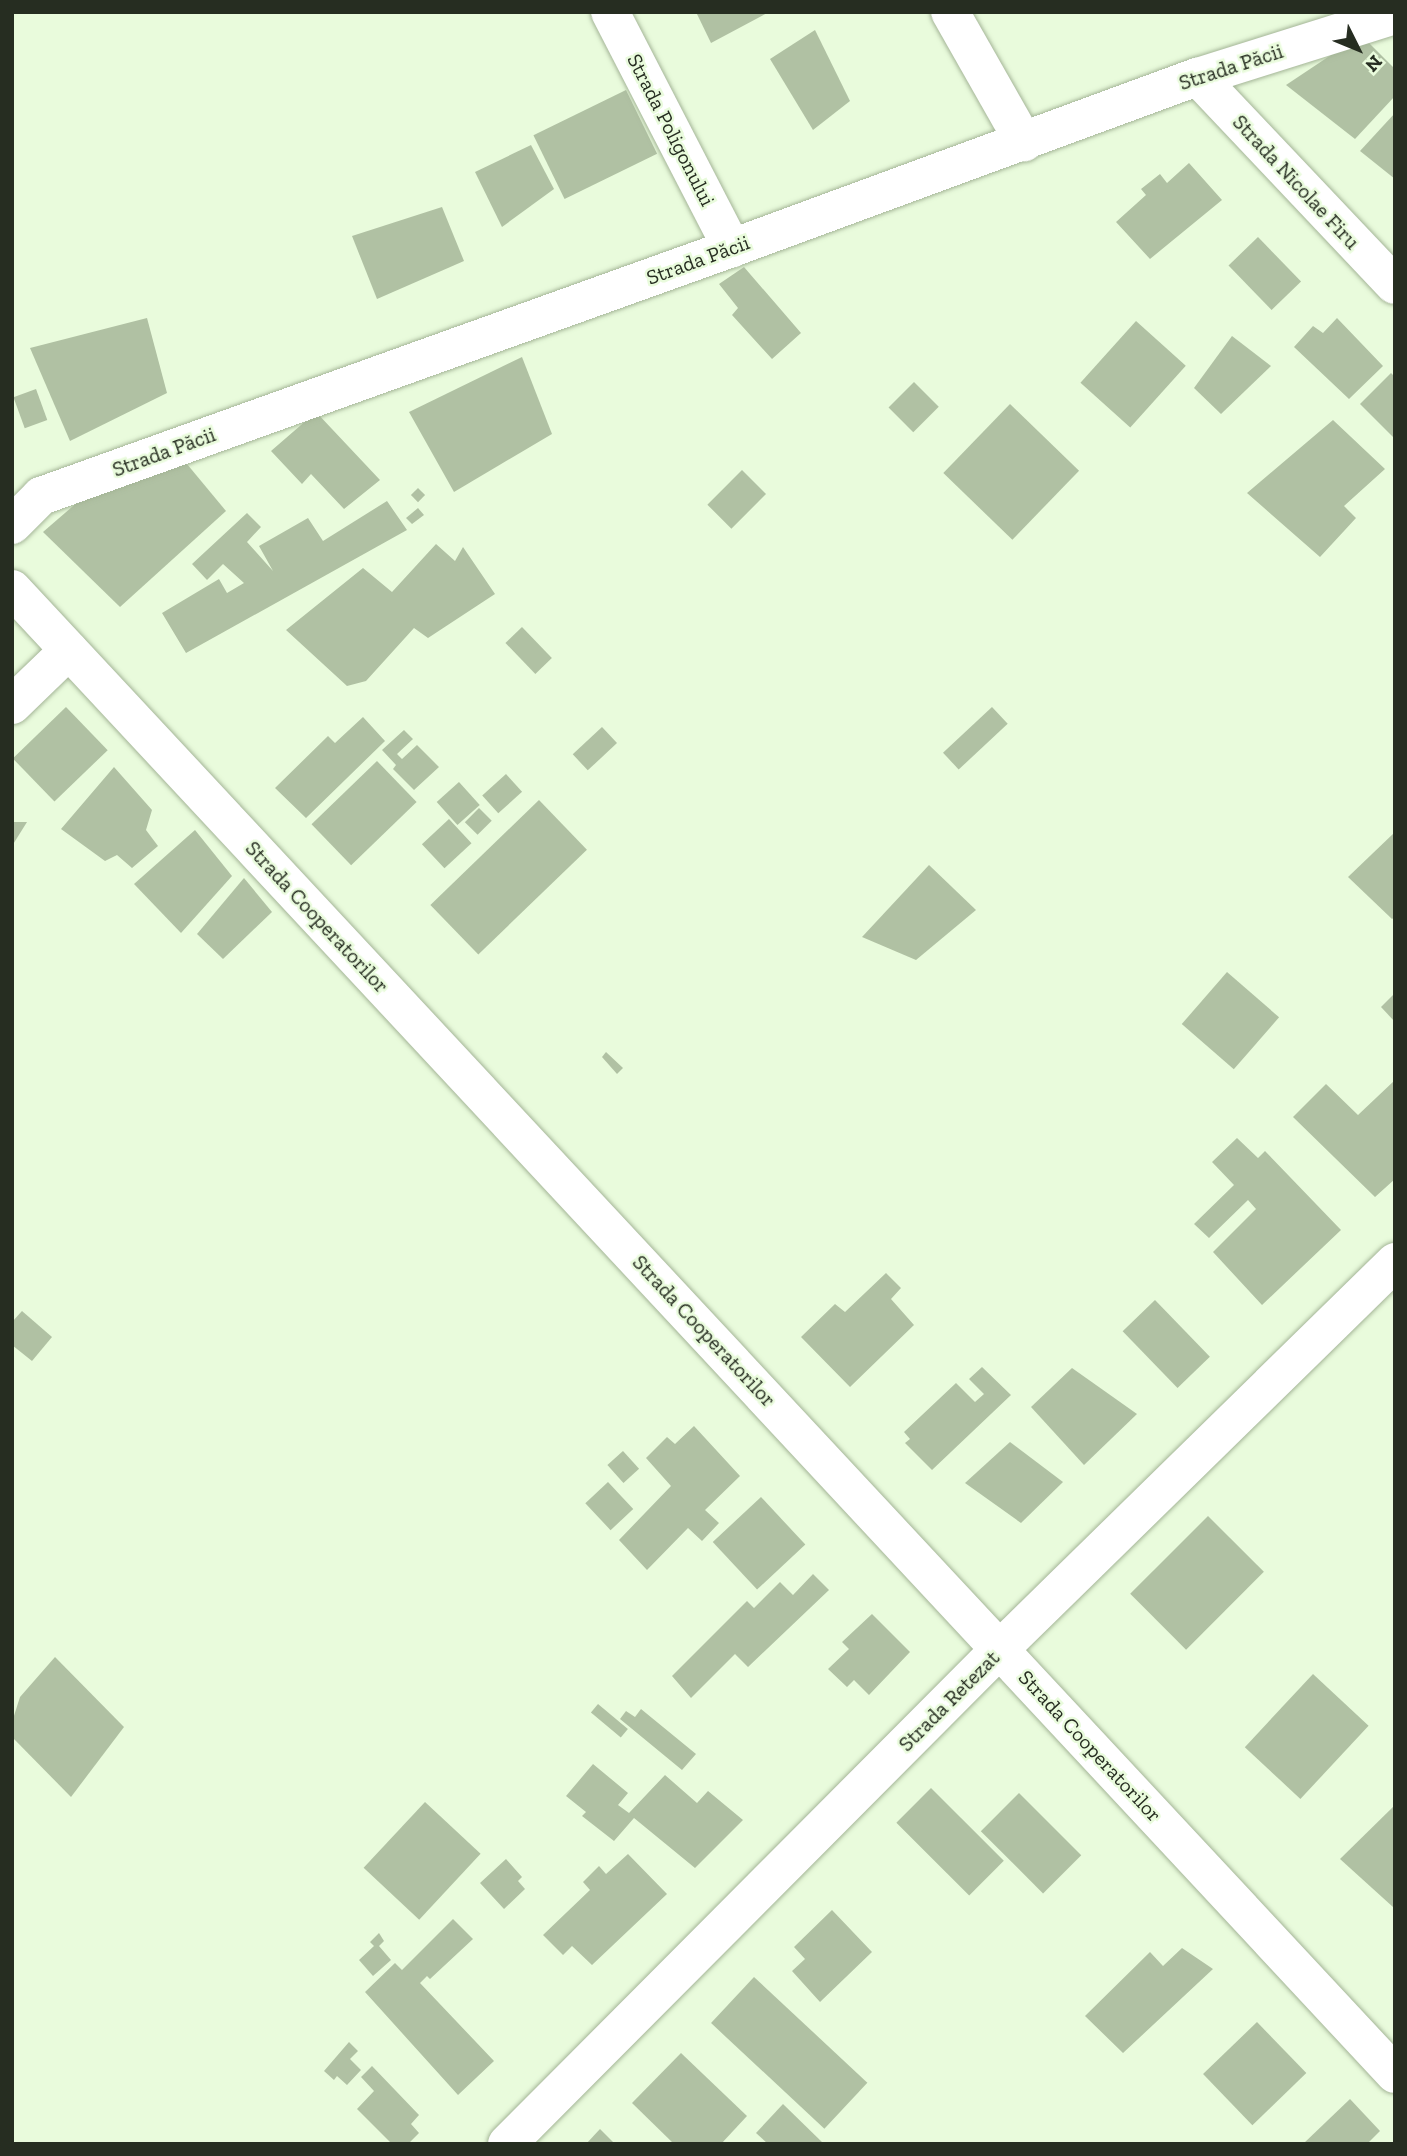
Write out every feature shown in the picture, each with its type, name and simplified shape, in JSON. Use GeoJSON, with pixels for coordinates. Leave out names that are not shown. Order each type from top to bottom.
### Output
{"type":"FeatureCollection","features":[{"type":"Feature","properties":{"kind":"street","name":"Strada Poligonului"},"geometry":{"type":"LineString","coordinates":[[610,12],[732,248]]}},
{"type":"Feature","properties":{"kind":"street"},"geometry":{"type":"LineString","coordinates":[[950,12],[1024,142]]}},
{"type":"Feature","properties":{"kind":"street","name":"Strada Păcii"},"geometry":{"type":"LineString","coordinates":[[12,525],[41,496],[732,248],[1357,19],[1395,15]]}},
{"type":"Feature","properties":{"kind":"street","name":"Strada Nicolae Firu"},"geometry":{"type":"LineString","coordinates":[[1198,77],[1395,285]]}},
{"type":"Feature","properties":{"kind":"street","name":"Strada Cooperatorilor"},"geometry":{"type":"LineString","coordinates":[[12,589],[1395,2074]]}},
{"type":"Feature","properties":{"kind":"street"},"geometry":{"type":"LineString","coordinates":[[12,705],[69,650]]}},
{"type":"Feature","properties":{"kind":"street","name":"Strada Retezat"},"geometry":{"type":"LineString","coordinates":[[507,2144],[1000,1649],[1395,1262]]}},
{"type":"Feature","properties":{"kind":"building"},"geometry":{"type":"Polygon","coordinates":[[[696,12],[769,12],[711,43],[696,12]]]}},
{"type":"Feature","properties":{"kind":"building"},"geometry":{"type":"Polygon","coordinates":[[[815,30],[850,101],[813,130],[770,59],[815,30]]]}},
{"type":"Feature","properties":{"kind":"building"},"geometry":{"type":"Polygon","coordinates":[[[1361,35],[1395,69],[1395,96],[1355,139],[1286,85],[1361,35]]]}},
{"type":"Feature","properties":{"kind":"building"},"geometry":{"type":"Polygon","coordinates":[[[626,90],[657,154],[565,199],[533,135],[626,90]]]}},
{"type":"Feature","properties":{"kind":"building"},"geometry":{"type":"Polygon","coordinates":[[[1395,113],[1395,179],[1360,151],[1395,113]]]}},
{"type":"Feature","properties":{"kind":"building"},"geometry":{"type":"Polygon","coordinates":[[[531,145],[554,189],[502,227],[475,172],[531,145]]]}},
{"type":"Feature","properties":{"kind":"building"},"geometry":{"type":"Polygon","coordinates":[[[1189,163],[1222,200],[1150,259],[1116,222],[1146,195],[1141,189],[1160,174],[1167,183],[1189,163]]]}},
{"type":"Feature","properties":{"kind":"building"},"geometry":{"type":"Polygon","coordinates":[[[442,207],[464,261],[377,299],[352,236],[442,207]]]}},
{"type":"Feature","properties":{"kind":"building"},"geometry":{"type":"Polygon","coordinates":[[[1258,237],[1301,282],[1272,310],[1229,265],[1258,237]]]}},
{"type":"Feature","properties":{"kind":"building"},"geometry":{"type":"Polygon","coordinates":[[[744,267],[801,333],[772,359],[732,315],[738,308],[719,284],[744,267]]]}},
{"type":"Feature","properties":{"kind":"building"},"geometry":{"type":"Polygon","coordinates":[[[147,318],[167,393],[70,441],[30,348],[147,318]]]}},
{"type":"Feature","properties":{"kind":"building"},"geometry":{"type":"Polygon","coordinates":[[[1337,318],[1383,366],[1349,399],[1294,347],[1313,326],[1323,333],[1337,318]]]}},
{"type":"Feature","properties":{"kind":"building"},"geometry":{"type":"Polygon","coordinates":[[[1136,321],[1186,366],[1130,428],[1080,383],[1136,321]]]}},
{"type":"Feature","properties":{"kind":"building"},"geometry":{"type":"Polygon","coordinates":[[[1232,336],[1271,366],[1221,414],[1194,388],[1232,336]]]}},
{"type":"Feature","properties":{"kind":"building"},"geometry":{"type":"Polygon","coordinates":[[[522,357],[552,434],[454,492],[409,412],[522,357]]]}},
{"type":"Feature","properties":{"kind":"building"},"geometry":{"type":"Polygon","coordinates":[[[1391,373],[1395,377],[1395,439],[1360,404],[1391,373]]]}},
{"type":"Feature","properties":{"kind":"building"},"geometry":{"type":"Polygon","coordinates":[[[914,382],[939,407],[913,432],[889,407],[914,382]]]}},
{"type":"Feature","properties":{"kind":"building"},"geometry":{"type":"Polygon","coordinates":[[[36,389],[47,420],[25,428],[13,397],[36,389]]]}},
{"type":"Feature","properties":{"kind":"building"},"geometry":{"type":"Polygon","coordinates":[[[1010,404],[1079,471],[1012,540],[943,473],[1010,404]]]}},
{"type":"Feature","properties":{"kind":"building"},"geometry":{"type":"Polygon","coordinates":[[[316,412],[380,480],[344,509],[311,474],[302,484],[271,451],[316,412]]]}},
{"type":"Feature","properties":{"kind":"building"},"geometry":{"type":"Polygon","coordinates":[[[1333,420],[1385,469],[1344,506],[1356,518],[1320,557],[1247,493],[1333,420]]]}},
{"type":"Feature","properties":{"kind":"building"},"geometry":{"type":"Polygon","coordinates":[[[182,458],[226,511],[120,607],[43,532],[95,487],[182,458]]]}},
{"type":"Feature","properties":{"kind":"building"},"geometry":{"type":"Polygon","coordinates":[[[742,470],[766,494],[731,529],[707,505],[742,470]]]}},
{"type":"Feature","properties":{"kind":"building"},"geometry":{"type":"Polygon","coordinates":[[[418,488],[425,495],[418,502],[411,495],[418,488]]]}},
{"type":"Feature","properties":{"kind":"building"},"geometry":{"type":"Polygon","coordinates":[[[387,501],[407,530],[186,653],[162,613],[219,579],[227,593],[244,583],[223,564],[207,580],[192,564],[247,513],[261,527],[247,542],[273,571],[259,546],[308,518],[323,541],[387,501]]]}},
{"type":"Feature","properties":{"kind":"building"},"geometry":{"type":"Polygon","coordinates":[[[418,508],[424,515],[412,524],[406,518],[418,508]]]}},
{"type":"Feature","properties":{"kind":"building"},"geometry":{"type":"Polygon","coordinates":[[[436,544],[455,561],[463,547],[495,594],[428,638],[414,628],[366,681],[347,686],[286,630],[363,568],[392,592],[436,544]]]}},
{"type":"Feature","properties":{"kind":"building"},"geometry":{"type":"Polygon","coordinates":[[[522,627],[552,658],[535,674],[505,643],[522,627]]]}},
{"type":"Feature","properties":{"kind":"building"},"geometry":{"type":"Polygon","coordinates":[[[66,707],[108,750],[54,802],[13,758],[66,707]]]}},
{"type":"Feature","properties":{"kind":"building"},"geometry":{"type":"Polygon","coordinates":[[[992,707],[1008,724],[959,770],[943,753],[992,707]]]}},
{"type":"Feature","properties":{"kind":"building"},"geometry":{"type":"Polygon","coordinates":[[[363,717],[385,741],[306,818],[275,788],[328,736],[335,743],[363,717]]]}},
{"type":"Feature","properties":{"kind":"building"},"geometry":{"type":"Polygon","coordinates":[[[602,727],[617,743],[588,770],[573,754],[602,727]]]}},
{"type":"Feature","properties":{"kind":"building"},"geometry":{"type":"Polygon","coordinates":[[[404,730],[413,739],[397,754],[402,759],[417,745],[439,767],[414,790],[393,769],[396,765],[382,750],[404,730]]]}},
{"type":"Feature","properties":{"kind":"building"},"geometry":{"type":"Polygon","coordinates":[[[377,761],[417,802],[351,865],[312,824],[377,761]]]}},
{"type":"Feature","properties":{"kind":"building"},"geometry":{"type":"Polygon","coordinates":[[[114,767],[152,810],[146,830],[158,846],[132,868],[117,855],[105,861],[61,829],[114,767]]]}},
{"type":"Feature","properties":{"kind":"building"},"geometry":{"type":"Polygon","coordinates":[[[506,774],[522,792],[498,813],[482,795],[506,774]]]}},
{"type":"Feature","properties":{"kind":"building"},"geometry":{"type":"Polygon","coordinates":[[[459,782],[480,805],[457,825],[437,802],[459,782]]]}},
{"type":"Feature","properties":{"kind":"building"},"geometry":{"type":"Polygon","coordinates":[[[539,800],[587,850],[478,955],[430,905],[539,800]]]}},
{"type":"Feature","properties":{"kind":"building"},"geometry":{"type":"Polygon","coordinates":[[[479,808],[492,821],[478,835],[465,822],[479,808]]]}},
{"type":"Feature","properties":{"kind":"building"},"geometry":{"type":"Polygon","coordinates":[[[449,819],[472,843],[444,868],[422,844],[449,819]]]}},
{"type":"Feature","properties":{"kind":"building"},"geometry":{"type":"Polygon","coordinates":[[[12,822],[27,822],[12,846],[12,822]]]}},
{"type":"Feature","properties":{"kind":"building"},"geometry":{"type":"Polygon","coordinates":[[[195,830],[232,876],[181,933],[134,884],[195,830]]]}},
{"type":"Feature","properties":{"kind":"building"},"geometry":{"type":"Polygon","coordinates":[[[1395,832],[1395,917],[1392,919],[1348,877],[1395,832]]]}},
{"type":"Feature","properties":{"kind":"building"},"geometry":{"type":"Polygon","coordinates":[[[929,865],[976,910],[916,960],[862,937],[929,865]]]}},
{"type":"Feature","properties":{"kind":"building"},"geometry":{"type":"Polygon","coordinates":[[[244,878],[272,912],[223,959],[197,934],[244,878]]]}},
{"type":"Feature","properties":{"kind":"building"},"geometry":{"type":"Polygon","coordinates":[[[1227,972],[1279,1017],[1234,1069],[1182,1024],[1227,972]]]}},
{"type":"Feature","properties":{"kind":"building"},"geometry":{"type":"Polygon","coordinates":[[[1395,993],[1395,1022],[1381,1007],[1395,993]]]}},
{"type":"Feature","properties":{"kind":"building"},"geometry":{"type":"Polygon","coordinates":[[[606,1052],[623,1068],[617,1074],[602,1057],[606,1052]]]}},
{"type":"Feature","properties":{"kind":"building"},"geometry":{"type":"Polygon","coordinates":[[[1395,1080],[1395,1179],[1375,1197],[1293,1117],[1326,1084],[1358,1115],[1395,1080]]]}},
{"type":"Feature","properties":{"kind":"building"},"geometry":{"type":"Polygon","coordinates":[[[1237,1138],[1258,1158],[1265,1151],[1341,1230],[1262,1305],[1213,1252],[1256,1209],[1248,1200],[1209,1238],[1194,1224],[1234,1185],[1212,1162],[1237,1138]]]}},
{"type":"Feature","properties":{"kind":"building"},"geometry":{"type":"Polygon","coordinates":[[[886,1273],[901,1288],[891,1299],[914,1325],[850,1387],[801,1337],[835,1304],[845,1312],[886,1273]]]}},
{"type":"Feature","properties":{"kind":"building"},"geometry":{"type":"Polygon","coordinates":[[[1155,1300],[1210,1357],[1178,1388],[1123,1331],[1155,1300]]]}},
{"type":"Feature","properties":{"kind":"building"},"geometry":{"type":"Polygon","coordinates":[[[22,1311],[52,1337],[32,1361],[12,1345],[12,1322],[22,1311]]]}},
{"type":"Feature","properties":{"kind":"building"},"geometry":{"type":"Polygon","coordinates":[[[982,1367],[1011,1395],[932,1470],[905,1443],[910,1439],[904,1432],[956,1383],[975,1402],[984,1394],[969,1379],[982,1367]]]}},
{"type":"Feature","properties":{"kind":"building"},"geometry":{"type":"Polygon","coordinates":[[[1072,1368],[1137,1414],[1084,1465],[1031,1407],[1072,1368]]]}},
{"type":"Feature","properties":{"kind":"building"},"geometry":{"type":"Polygon","coordinates":[[[694,1426],[740,1476],[705,1510],[719,1523],[702,1541],[688,1528],[647,1570],[619,1540],[671,1486],[646,1458],[667,1437],[675,1444],[694,1426]]]}},
{"type":"Feature","properties":{"kind":"building"},"geometry":{"type":"Polygon","coordinates":[[[1010,1442],[1063,1482],[1021,1523],[965,1483],[1010,1442]]]}},
{"type":"Feature","properties":{"kind":"building"},"geometry":{"type":"Polygon","coordinates":[[[623,1451],[639,1469],[623,1483],[607,1465],[623,1451]]]}},
{"type":"Feature","properties":{"kind":"building"},"geometry":{"type":"Polygon","coordinates":[[[608,1482],[633,1509],[611,1530],[585,1503],[608,1482]]]}},
{"type":"Feature","properties":{"kind":"building"},"geometry":{"type":"Polygon","coordinates":[[[761,1497],[805,1545],[757,1590],[713,1542],[761,1497]]]}},
{"type":"Feature","properties":{"kind":"building"},"geometry":{"type":"Polygon","coordinates":[[[1208,1516],[1264,1572],[1186,1650],[1130,1594],[1208,1516]]]}},
{"type":"Feature","properties":{"kind":"building"},"geometry":{"type":"Polygon","coordinates":[[[813,1574],[829,1590],[748,1667],[735,1654],[691,1698],[672,1676],[747,1601],[754,1608],[780,1582],[793,1595],[813,1574]]]}},
{"type":"Feature","properties":{"kind":"building"},"geometry":{"type":"Polygon","coordinates":[[[872,1614],[910,1652],[869,1695],[854,1680],[847,1687],[828,1669],[849,1649],[842,1642],[872,1614]]]}},
{"type":"Feature","properties":{"kind":"building"},"geometry":{"type":"Polygon","coordinates":[[[55,1657],[124,1727],[71,1797],[12,1737],[12,1722],[20,1697],[55,1657]]]}},
{"type":"Feature","properties":{"kind":"building"},"geometry":{"type":"Polygon","coordinates":[[[1313,1674],[1369,1726],[1300,1799],[1245,1747],[1313,1674]]]}},
{"type":"Feature","properties":{"kind":"building"},"geometry":{"type":"Polygon","coordinates":[[[598,1704],[628,1729],[621,1737],[591,1712],[598,1704]]]}},
{"type":"Feature","properties":{"kind":"building"},"geometry":{"type":"Polygon","coordinates":[[[641,1709],[696,1754],[682,1770],[620,1719],[626,1711],[635,1717],[641,1709]]]}},
{"type":"Feature","properties":{"kind":"building"},"geometry":{"type":"Polygon","coordinates":[[[593,1764],[628,1793],[618,1805],[629,1813],[665,1775],[697,1803],[708,1791],[743,1820],[695,1868],[634,1818],[614,1841],[582,1816],[586,1812],[566,1796],[593,1764]]]}},
{"type":"Feature","properties":{"kind":"building"},"geometry":{"type":"Polygon","coordinates":[[[931,1788],[1004,1861],[969,1895],[896,1823],[931,1788]]]}},
{"type":"Feature","properties":{"kind":"building"},"geometry":{"type":"Polygon","coordinates":[[[1019,1793],[1081,1855],[1043,1893],[981,1831],[1019,1793]]]}},
{"type":"Feature","properties":{"kind":"building"},"geometry":{"type":"Polygon","coordinates":[[[425,1802],[481,1854],[419,1920],[364,1868],[425,1802]]]}},
{"type":"Feature","properties":{"kind":"building"},"geometry":{"type":"Polygon","coordinates":[[[1395,1805],[1395,1904],[1393,1907],[1340,1859],[1395,1805]]]}},
{"type":"Feature","properties":{"kind":"building"},"geometry":{"type":"Polygon","coordinates":[[[628,1854],[667,1894],[592,1965],[572,1946],[563,1955],[543,1935],[590,1890],[583,1882],[599,1866],[606,1874],[628,1854]]]}},
{"type":"Feature","properties":{"kind":"building"},"geometry":{"type":"Polygon","coordinates":[[[506,1859],[522,1877],[518,1881],[525,1889],[504,1909],[480,1883],[506,1859]]]}},
{"type":"Feature","properties":{"kind":"building"},"geometry":{"type":"Polygon","coordinates":[[[832,1910],[872,1952],[820,2002],[792,1971],[805,1959],[794,1947],[832,1910]]]}},
{"type":"Feature","properties":{"kind":"building"},"geometry":{"type":"Polygon","coordinates":[[[453,1919],[473,1939],[430,1979],[427,1976],[420,1983],[494,2061],[458,2095],[365,1992],[395,1963],[402,1970],[453,1919]]]}},
{"type":"Feature","properties":{"kind":"building"},"geometry":{"type":"Polygon","coordinates":[[[379,1933],[384,1941],[379,1946],[391,1960],[373,1976],[359,1960],[374,1946],[370,1942],[379,1933]]]}},
{"type":"Feature","properties":{"kind":"building"},"geometry":{"type":"Polygon","coordinates":[[[1182,1948],[1213,1969],[1123,2053],[1085,2016],[1150,1952],[1163,1966],[1182,1948]]]}},
{"type":"Feature","properties":{"kind":"building"},"geometry":{"type":"Polygon","coordinates":[[[754,1977],[867,2083],[824,2129],[711,2023],[754,1977]]]}},
{"type":"Feature","properties":{"kind":"building"},"geometry":{"type":"Polygon","coordinates":[[[1257,2022],[1306,2073],[1252,2125],[1203,2074],[1257,2022]]]}},
{"type":"Feature","properties":{"kind":"building"},"geometry":{"type":"Polygon","coordinates":[[[349,2042],[358,2051],[350,2059],[361,2070],[347,2085],[337,2076],[334,2080],[324,2071],[349,2042]]]}},
{"type":"Feature","properties":{"kind":"building"},"geometry":{"type":"Polygon","coordinates":[[[681,2053],[747,2116],[721,2144],[674,2144],[632,2103],[681,2053]]]}},
{"type":"Feature","properties":{"kind":"building"},"geometry":{"type":"Polygon","coordinates":[[[372,2066],[419,2115],[411,2124],[419,2133],[408,2144],[392,2144],[357,2109],[374,2091],[361,2077],[372,2066]]]}},
{"type":"Feature","properties":{"kind":"building"},"geometry":{"type":"Polygon","coordinates":[[[1350,2099],[1380,2131],[1367,2144],[1303,2144],[1350,2099]]]}},
{"type":"Feature","properties":{"kind":"building"},"geometry":{"type":"Polygon","coordinates":[[[783,2104],[824,2144],[768,2144],[756,2133],[783,2104]]]}},
{"type":"Feature","properties":{"kind":"building"},"geometry":{"type":"Polygon","coordinates":[[[600,2129],[615,2144],[586,2144],[600,2129]]]}}]}
